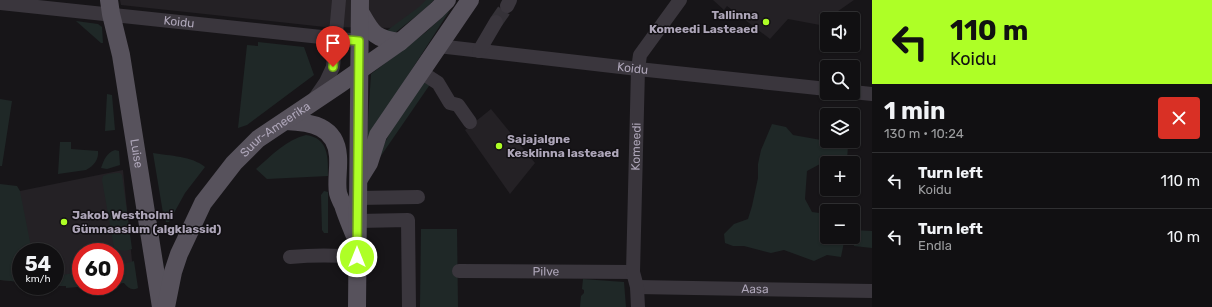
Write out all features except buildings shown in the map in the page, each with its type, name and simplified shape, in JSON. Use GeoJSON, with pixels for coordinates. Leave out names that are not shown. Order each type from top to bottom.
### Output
{"type":"FeatureCollection","features":[{"type":"Feature","properties":{"kind":"main road","name":"Suur-Ameerika"},"geometry":{"type":"LineString","coordinates":[[166,307],[179,254],[203,203],[234,162],[258,139],[400,42],[447,0]]}},
{"type":"Feature","properties":{"kind":"main road"},"geometry":{"type":"LineString","coordinates":[[358,190],[378,135],[470,0]]}},
{"type":"Feature","properties":{"kind":"main road"},"geometry":{"type":"LineString","coordinates":[[360,6],[369,29],[377,36],[386,40],[400,42]]}},
{"type":"Feature","properties":{"kind":"main road"},"geometry":{"type":"LineString","coordinates":[[357,307],[360,6]]}},
{"type":"Feature","properties":{"kind":"main road","name":"Luise"},"geometry":{"type":"LineString","coordinates":[[110,7],[120,55],[161,307]]}},
{"type":"Feature","properties":{"kind":"main road"},"geometry":{"type":"LineString","coordinates":[[286,121],[304,122],[323,129],[335,141],[338,155],[338,194],[357,250]]}},
{"type":"Feature","properties":{"kind":"street"},"geometry":{"type":"LineString","coordinates":[[311,104],[326,82],[333,67],[339,0]]}},
{"type":"Feature","properties":{"kind":"street","name":"Komeedi"},"geometry":{"type":"LineString","coordinates":[[638,307],[637,287],[634,272],[638,69],[640,54],[680,0]]}},
{"type":"Feature","properties":{"kind":"street","name":"Koidu"},"geometry":{"type":"LineString","coordinates":[[0,3],[110,7],[322,38],[359,41]]}},
{"type":"Feature","properties":{"kind":"street"},"geometry":{"type":"LineString","coordinates":[[479,50],[496,22]]}},
{"type":"Feature","properties":{"kind":"street","name":"Koidu"},"geometry":{"type":"LineString","coordinates":[[438,46],[820,88]]}},
{"type":"Feature","properties":{"kind":"street"},"geometry":{"type":"LineString","coordinates":[[421,72],[438,84],[450,103],[458,105],[470,122]]}},
{"type":"Feature","properties":{"kind":"street"},"geometry":{"type":"LineString","coordinates":[[860,93],[872,94]]}},
{"type":"Feature","properties":{"kind":"street"},"geometry":{"type":"LineString","coordinates":[[358,190],[418,197]]}},
{"type":"Feature","properties":{"kind":"street"},"geometry":{"type":"LineString","coordinates":[[358,221],[408,220],[409,307]]}},
{"type":"Feature","properties":{"kind":"street"},"geometry":{"type":"LineString","coordinates":[[290,257],[336,255],[357,250]]}},
{"type":"Feature","properties":{"kind":"street","name":"Pilve"},"geometry":{"type":"LineString","coordinates":[[458,271],[634,272]]}},
{"type":"Feature","properties":{"kind":"street","name":"Aasa"},"geometry":{"type":"LineString","coordinates":[[637,287],[872,291]]}},
{"type":"Feature","properties":{"kind":"shaded area"},"geometry":{"type":"Polygon","coordinates":[[[120,0],[433,0],[397,28],[325,27],[121,5],[120,0]]]}},
{"type":"Feature","properties":{"kind":"shaded area"},"geometry":{"type":"Polygon","coordinates":[[[426,0],[434,0],[396,32],[385,32],[419,7],[426,0]]]}},
{"type":"Feature","properties":{"kind":"shaded area","name":"Tallinna Komeedi Lasteaed"},"geometry":{"type":"Polygon","coordinates":[[[713,0],[854,0],[837,12],[820,12],[820,25],[788,19],[770,39],[727,6],[724,10],[713,0]]]}},
{"type":"Feature","properties":{"kind":"shaded area"},"geometry":{"type":"Polygon","coordinates":[[[450,10],[369,136],[367,135],[371,74],[426,32],[450,10]]]}},
{"type":"Feature","properties":{"kind":"shaded area"},"geometry":{"type":"Polygon","coordinates":[[[76,21],[98,24],[102,27],[103,43],[101,43],[76,21]]]}},
{"type":"Feature","properties":{"kind":"shaded area"},"geometry":{"type":"Polygon","coordinates":[[[258,42],[304,47],[314,75],[247,125],[238,128],[247,45],[258,46],[258,42]]]}},
{"type":"Feature","properties":{"kind":"shaded area"},"geometry":{"type":"Polygon","coordinates":[[[423,79],[431,83],[376,163],[391,131],[423,79]]]}},
{"type":"Feature","properties":{"kind":"shaded area"},"geometry":{"type":"Polygon","coordinates":[[[107,94],[112,95],[115,130],[105,131],[107,94]]]}},
{"type":"Feature","properties":{"kind":"shaded area"},"geometry":{"type":"Polygon","coordinates":[[[0,99],[12,101],[2,166],[0,166],[0,99]]]}},
{"type":"Feature","properties":{"kind":"shaded area","name":"Sajajalgne Kesklinna lasteaed"},"geometry":{"type":"Polygon","coordinates":[[[491,109],[535,163],[510,194],[465,130],[491,109]]]}},
{"type":"Feature","properties":{"kind":"shaded area"},"geometry":{"type":"Polygon","coordinates":[[[772,124],[786,127],[793,135],[820,140],[820,148],[848,148],[847,156],[820,156],[820,164],[807,171],[805,199],[812,212],[820,213],[820,244],[844,244],[841,257],[827,255],[814,261],[784,250],[771,253],[744,246],[733,246],[725,243],[724,234],[734,224],[748,219],[758,178],[758,164],[761,150],[772,124]]]}},
{"type":"Feature","properties":{"kind":"shaded area"},"geometry":{"type":"Polygon","coordinates":[[[306,135],[319,140],[326,150],[328,176],[267,179],[256,169],[285,145],[299,137],[306,135]]]}},
{"type":"Feature","properties":{"kind":"shaded area"},"geometry":{"type":"Polygon","coordinates":[[[60,142],[71,142],[71,149],[98,151],[97,159],[94,164],[86,170],[58,174],[60,142]]]}},
{"type":"Feature","properties":{"kind":"shaded area"},"geometry":{"type":"Polygon","coordinates":[[[115,150],[119,151],[120,165],[107,169],[101,168],[107,155],[115,150]]]}},
{"type":"Feature","properties":{"kind":"shaded area"},"geometry":{"type":"Polygon","coordinates":[[[153,153],[187,159],[200,163],[205,167],[185,193],[169,222],[166,222],[163,213],[153,153]]]}},
{"type":"Feature","properties":{"kind":"shaded area","name":"Jakob Westholmi Gümnaasium (algklassid)"},"geometry":{"type":"Polygon","coordinates":[[[123,170],[134,281],[124,282],[124,243],[72,243],[72,286],[64,286],[64,243],[12,243],[12,281],[0,280],[0,192],[20,191],[123,170]]]}},
{"type":"Feature","properties":{"kind":"shaded area"},"geometry":{"type":"Polygon","coordinates":[[[120,173],[122,175],[132,249],[127,251],[124,250],[124,243],[113,243],[102,180],[103,176],[120,173]]]}},
{"type":"Feature","properties":{"kind":"shaded area"},"geometry":{"type":"Polygon","coordinates":[[[0,184],[17,186],[20,191],[30,243],[12,243],[12,281],[0,280],[0,184]]]}},
{"type":"Feature","properties":{"kind":"shaded area"},"geometry":{"type":"Polygon","coordinates":[[[324,191],[328,192],[328,233],[324,233],[322,230],[321,195],[324,191]]]}},
{"type":"Feature","properties":{"kind":"shaded area"},"geometry":{"type":"Polygon","coordinates":[[[421,229],[457,229],[458,307],[420,307],[421,229]]]}},
{"type":"Feature","properties":{"kind":"shaded area"},"geometry":{"type":"Polygon","coordinates":[[[860,230],[872,231],[872,248],[854,246],[853,244],[860,244],[860,230]]]}},
{"type":"Feature","properties":{"kind":"shaded area"},"geometry":{"type":"Polygon","coordinates":[[[134,261],[138,288],[130,288],[124,283],[124,264],[134,261]]]}},
{"type":"Feature","properties":{"kind":"shaded area"},"geometry":{"type":"Polygon","coordinates":[[[72,273],[72,287],[66,288],[66,286],[64,286],[64,275],[72,273]]]}},
{"type":"Feature","properties":{"kind":"shaded area"},"geometry":{"type":"Polygon","coordinates":[[[583,279],[624,282],[626,307],[580,307],[581,296],[584,293],[584,290],[582,289],[583,279]]]}},
{"type":"Feature","properties":{"kind":"tunnel"},"geometry":{"type":"LineString","coordinates":[[496,22],[507,6]]}},
{"type":"Feature","properties":{"kind":"place","name":"Tallinna Komeedi Lasteaed"},"geometry":{"type":"Point","coordinates":[766,22]}},
{"type":"Feature","properties":{"kind":"place","name":"Sajajalgne Kesklinna lasteaed"},"geometry":{"type":"Point","coordinates":[499,146]}},
{"type":"Feature","properties":{"kind":"place","name":"Jakob Westholmi Gümnaasium (algklassid)"},"geometry":{"type":"Point","coordinates":[64,222]}},
{"type":"Feature","properties":{"kind":"route"},"geometry":{"type":"LineString","coordinates":[[333,67],[336,39],[359,41],[357,257]]}}]}
